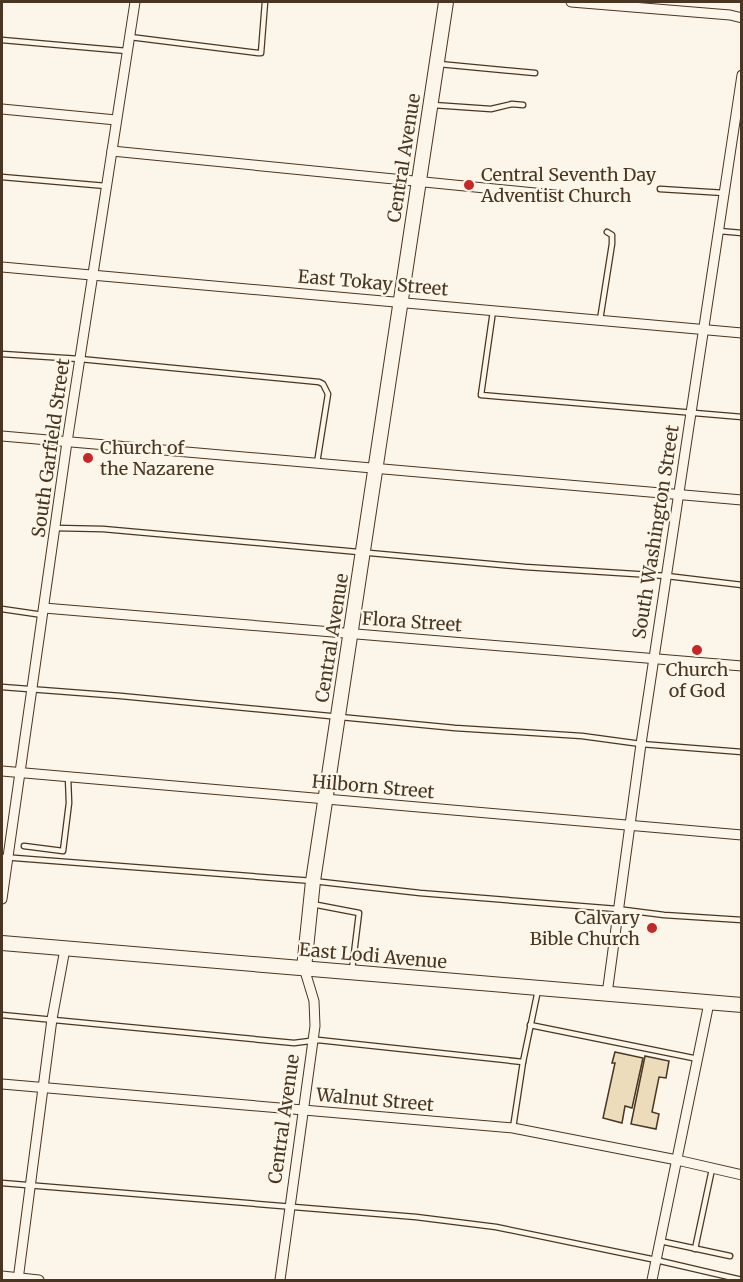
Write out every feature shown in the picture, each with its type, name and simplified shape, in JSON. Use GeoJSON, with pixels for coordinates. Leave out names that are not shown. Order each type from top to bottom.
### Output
{"type":"FeatureCollection","features":[{"type":"Feature","properties":{"kind":"street","name":"South Garfield Street"},"geometry":{"type":"LineString","coordinates":[[2,899],[4,857],[44,612],[67,442],[135,2]]}},
{"type":"Feature","properties":{"kind":"street","name":"Central Avenue"},"geometry":{"type":"LineString","coordinates":[[280,1281],[315,1026],[314,1001],[304,968],[313,881],[446,2]]}},
{"type":"Feature","properties":{"kind":"street"},"geometry":{"type":"LineString","coordinates":[[570,2],[730,15],[741,18]]}},
{"type":"Feature","properties":{"kind":"street","name":"South Washington Street"},"geometry":{"type":"LineString","coordinates":[[607,994],[617,909],[691,412],[725,193],[737,146],[741,75]]}},
{"type":"Feature","properties":{"kind":"street"},"geometry":{"type":"LineString","coordinates":[[2,109],[116,120]]}},
{"type":"Feature","properties":{"kind":"street"},"geometry":{"type":"LineString","coordinates":[[112,151],[555,195]]}},
{"type":"Feature","properties":{"kind":"street","name":"East Tokay Street"},"geometry":{"type":"LineString","coordinates":[[2,267],[741,333]]}},
{"type":"Feature","properties":{"kind":"street"},"geometry":{"type":"LineString","coordinates":[[2,436],[741,500]]}},
{"type":"Feature","properties":{"kind":"street","name":"Flora Street"},"geometry":{"type":"LineString","coordinates":[[44,612],[654,657],[741,666]]}},
{"type":"Feature","properties":{"kind":"street","name":"Hilborn Street"},"geometry":{"type":"LineString","coordinates":[[2,771],[741,835]]}},
{"type":"Feature","properties":{"kind":"street","name":"East Lodi Avenue"},"geometry":{"type":"LineString","coordinates":[[2,943],[741,1005]]}},
{"type":"Feature","properties":{"kind":"street"},"geometry":{"type":"LineString","coordinates":[[19,1279],[52,1018],[65,949]]}},
{"type":"Feature","properties":{"kind":"street"},"geometry":{"type":"LineString","coordinates":[[652,1281],[709,1003]]}},
{"type":"Feature","properties":{"kind":"street","name":"Walnut Street"},"geometry":{"type":"LineString","coordinates":[[2,1084],[513,1128],[741,1174]]}},
{"type":"Feature","properties":{"kind":"street"},"geometry":{"type":"LineString","coordinates":[[2,1276],[39,1281]]}},
{"type":"Feature","properties":{"kind":"lane"},"geometry":{"type":"LineString","coordinates":[[129,37],[261,52],[265,2]]}},
{"type":"Feature","properties":{"kind":"lane"},"geometry":{"type":"LineString","coordinates":[[2,40],[127,51]]}},
{"type":"Feature","properties":{"kind":"lane"},"geometry":{"type":"LineString","coordinates":[[437,63],[535,72]]}},
{"type":"Feature","properties":{"kind":"lane"},"geometry":{"type":"LineString","coordinates":[[431,105],[490,109],[512,104],[524,105]]}},
{"type":"Feature","properties":{"kind":"lane"},"geometry":{"type":"LineString","coordinates":[[2,177],[106,186]]}},
{"type":"Feature","properties":{"kind":"lane"},"geometry":{"type":"LineString","coordinates":[[660,189],[725,193]]}},
{"type":"Feature","properties":{"kind":"lane"},"geometry":{"type":"LineString","coordinates":[[719,231],[741,233]]}},
{"type":"Feature","properties":{"kind":"lane"},"geometry":{"type":"LineString","coordinates":[[600,320],[612,244],[612,235],[607,232]]}},
{"type":"Feature","properties":{"kind":"lane"},"geometry":{"type":"LineString","coordinates":[[493,311],[481,395],[741,417]]}},
{"type":"Feature","properties":{"kind":"lane"},"geometry":{"type":"LineString","coordinates":[[2,354],[80,359],[319,382],[324,384],[328,394],[317,463]]}},
{"type":"Feature","properties":{"kind":"lane"},"geometry":{"type":"LineString","coordinates":[[56,528],[103,529],[525,567],[666,576],[741,585]]}},
{"type":"Feature","properties":{"kind":"lane"},"geometry":{"type":"LineString","coordinates":[[2,609],[44,612]]}},
{"type":"Feature","properties":{"kind":"lane"},"geometry":{"type":"LineString","coordinates":[[2,687],[455,728],[582,736],[641,744],[741,752]]}},
{"type":"Feature","properties":{"kind":"lane"},"geometry":{"type":"LineString","coordinates":[[24,846],[63,851],[69,803],[68,777]]}},
{"type":"Feature","properties":{"kind":"lane"},"geometry":{"type":"LineString","coordinates":[[4,857],[313,881],[420,893],[741,920]]}},
{"type":"Feature","properties":{"kind":"lane"},"geometry":{"type":"LineString","coordinates":[[311,904],[359,913],[351,972]]}},
{"type":"Feature","properties":{"kind":"lane"},"geometry":{"type":"LineString","coordinates":[[513,1128],[538,988]]}},
{"type":"Feature","properties":{"kind":"lane"},"geometry":{"type":"LineString","coordinates":[[2,1014],[294,1043],[312,1041],[523,1062]]}},
{"type":"Feature","properties":{"kind":"lane"},"geometry":{"type":"LineString","coordinates":[[530,1025],[698,1059]]}},
{"type":"Feature","properties":{"kind":"lane"},"geometry":{"type":"LineString","coordinates":[[695,1249],[712,1168]]}},
{"type":"Feature","properties":{"kind":"lane"},"geometry":{"type":"LineString","coordinates":[[2,1183],[405,1216],[496,1227],[741,1280]]}},
{"type":"Feature","properties":{"kind":"lane"},"geometry":{"type":"LineString","coordinates":[[660,1241],[730,1256]]}},
{"type":"Feature","properties":{"kind":"building"},"geometry":{"type":"Polygon","coordinates":[[[615,1052],[643,1058],[632,1108],[625,1106],[622,1123],[603,1118],[615,1063],[612,1063],[615,1052]]]}},
{"type":"Feature","properties":{"kind":"building"},"geometry":{"type":"Polygon","coordinates":[[[645,1056],[669,1061],[666,1078],[659,1077],[652,1112],[659,1114],[656,1129],[631,1124],[645,1056]]]}},
{"type":"Feature","properties":{"kind":"place","name":"Central Seventh Day Adventist Church"},"geometry":{"type":"Point","coordinates":[469,185]}},
{"type":"Feature","properties":{"kind":"place","name":"Church of the Nazarene"},"geometry":{"type":"Point","coordinates":[88,458]}},
{"type":"Feature","properties":{"kind":"place","name":"Church of God"},"geometry":{"type":"Point","coordinates":[697,650]}},
{"type":"Feature","properties":{"kind":"place","name":"Calvary Bible Church"},"geometry":{"type":"Point","coordinates":[652,928]}}]}
